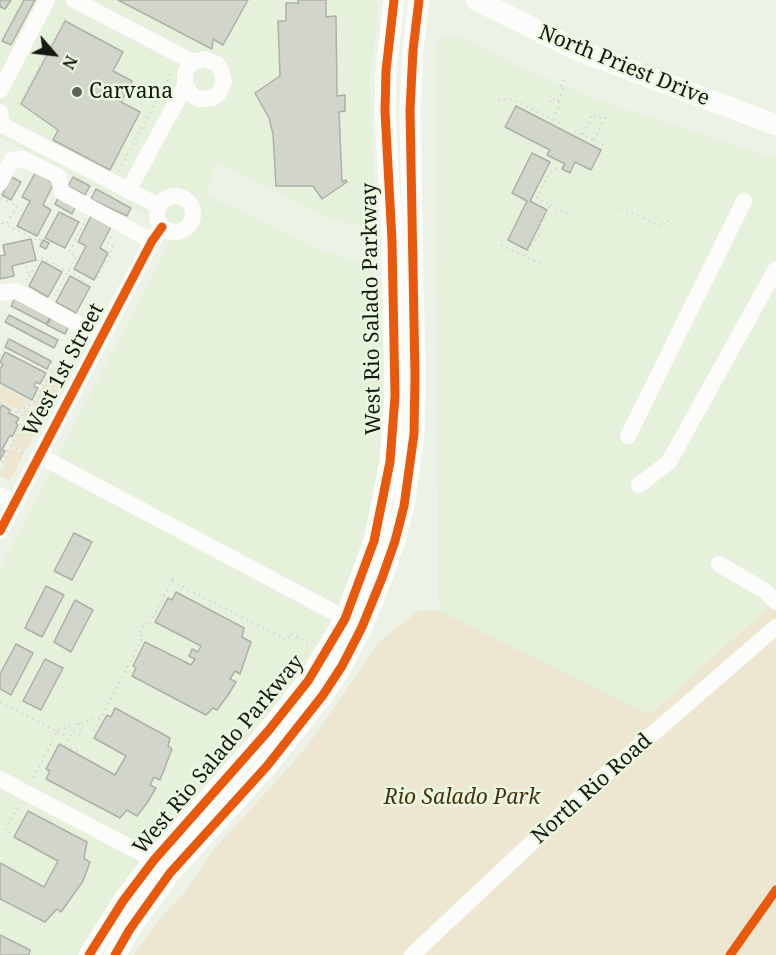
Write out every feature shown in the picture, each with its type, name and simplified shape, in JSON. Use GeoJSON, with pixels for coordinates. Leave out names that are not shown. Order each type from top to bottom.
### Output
{"type":"FeatureCollection","features":[{"type":"Feature","properties":{"kind":"main road","name":"West Rio Salado Parkway"},"geometry":{"type":"LineString","coordinates":[[89,955],[123,901],[267,766],[299,726],[342,666],[354,623],[376,594],[394,541],[404,506],[412,459],[415,376],[402,241],[385,111],[394,0]]}},
{"type":"Feature","properties":{"kind":"main road","name":"West Rio Salado Parkway"},"geometry":{"type":"LineString","coordinates":[[402,241],[413,50],[419,0]]}},
{"type":"Feature","properties":{"kind":"main road","name":"North Priest Drive"},"geometry":{"type":"LineString","coordinates":[[476,0],[577,50],[776,125]]}},
{"type":"Feature","properties":{"kind":"main road","name":"West Rio Salado Parkway"},"geometry":{"type":"LineString","coordinates":[[115,955],[149,900],[162,866]]}},
{"type":"Feature","properties":{"kind":"street"},"geometry":{"type":"LineString","coordinates":[[0,91],[46,0]]}},
{"type":"Feature","properties":{"kind":"street"},"geometry":{"type":"LineString","coordinates":[[72,5],[193,62],[205,59],[212,61],[221,69],[224,82],[218,94],[206,99],[193,96],[185,86]]}},
{"type":"Feature","properties":{"kind":"street"},"geometry":{"type":"LineString","coordinates":[[120,187],[185,86],[185,73],[193,62]]}},
{"type":"Feature","properties":{"kind":"street"},"geometry":{"type":"LineString","coordinates":[[0,112],[2,125],[159,206]]}},
{"type":"Feature","properties":{"kind":"street"},"geometry":{"type":"LineString","coordinates":[[0,183],[12,160],[23,159],[58,176],[62,192],[152,241]]}},
{"type":"Feature","properties":{"kind":"street"},"geometry":{"type":"LineString","coordinates":[[176,196],[187,200],[193,210],[192,222],[184,230],[172,232],[162,227],[157,216],[159,206],[164,199],[176,196]]}},
{"type":"Feature","properties":{"kind":"street"},"geometry":{"type":"LineString","coordinates":[[628,436],[744,201]]}},
{"type":"Feature","properties":{"kind":"street","name":"West 1st Street"},"geometry":{"type":"LineString","coordinates":[[0,531],[16,503],[33,455],[102,337],[152,241],[162,227]]}},
{"type":"Feature","properties":{"kind":"street"},"geometry":{"type":"LineString","coordinates":[[639,485],[669,462],[776,269]]}},
{"type":"Feature","properties":{"kind":"street"},"geometry":{"type":"LineString","coordinates":[[0,292],[16,291],[102,337]]}},
{"type":"Feature","properties":{"kind":"street"},"geometry":{"type":"LineString","coordinates":[[33,455],[354,623]]}},
{"type":"Feature","properties":{"kind":"street"},"geometry":{"type":"LineString","coordinates":[[0,495],[16,503]]}},
{"type":"Feature","properties":{"kind":"street"},"geometry":{"type":"LineString","coordinates":[[719,564],[765,591],[776,602]]}},
{"type":"Feature","properties":{"kind":"street","name":"North Rio Road"},"geometry":{"type":"LineString","coordinates":[[412,955],[589,789],[776,627]]}},
{"type":"Feature","properties":{"kind":"street"},"geometry":{"type":"LineString","coordinates":[[0,779],[162,866]]}},
{"type":"Feature","properties":{"kind":"path"},"geometry":{"type":"LineString","coordinates":[[20,104],[72,5]]}},
{"type":"Feature","properties":{"kind":"path"},"geometry":{"type":"LineString","coordinates":[[120,187],[174,67]]}},
{"type":"Feature","properties":{"kind":"path"},"geometry":{"type":"LineString","coordinates":[[552,119],[560,103],[558,101],[564,87],[561,86],[567,76]]}},
{"type":"Feature","properties":{"kind":"path"},"geometry":{"type":"LineString","coordinates":[[550,102],[552,98],[558,101]]}},
{"type":"Feature","properties":{"kind":"path"},"geometry":{"type":"LineString","coordinates":[[498,99],[512,99],[560,123]]}},
{"type":"Feature","properties":{"kind":"path"},"geometry":{"type":"LineString","coordinates":[[583,134],[593,114],[604,120]]}},
{"type":"Feature","properties":{"kind":"path"},"geometry":{"type":"LineString","coordinates":[[594,140],[606,115]]}},
{"type":"Feature","properties":{"kind":"path"},"geometry":{"type":"LineString","coordinates":[[575,130],[606,146]]}},
{"type":"Feature","properties":{"kind":"path"},"geometry":{"type":"LineString","coordinates":[[560,166],[549,173],[537,198],[571,216]]}},
{"type":"Feature","properties":{"kind":"path"},"geometry":{"type":"LineString","coordinates":[[0,197],[17,206],[4,224],[39,242],[42,236]]}},
{"type":"Feature","properties":{"kind":"path"},"geometry":{"type":"LineString","coordinates":[[525,256],[539,234],[539,227],[550,205]]}},
{"type":"Feature","properties":{"kind":"path"},"geometry":{"type":"LineString","coordinates":[[49,308],[76,256],[69,252],[91,208]]}},
{"type":"Feature","properties":{"kind":"path"},"geometry":{"type":"LineString","coordinates":[[621,208],[662,227],[665,220],[672,221]]}},
{"type":"Feature","properties":{"kind":"path"},"geometry":{"type":"LineString","coordinates":[[97,278],[114,247],[108,243],[118,223]]}},
{"type":"Feature","properties":{"kind":"path"},"geometry":{"type":"LineString","coordinates":[[501,245],[543,265]]}},
{"type":"Feature","properties":{"kind":"path"},"geometry":{"type":"LineString","coordinates":[[20,293],[40,257],[83,279],[81,282]]}},
{"type":"Feature","properties":{"kind":"path"},"geometry":{"type":"LineString","coordinates":[[26,266],[29,275]]}},
{"type":"Feature","properties":{"kind":"path"},"geometry":{"type":"LineString","coordinates":[[0,354],[10,335]]}},
{"type":"Feature","properties":{"kind":"path"},"geometry":{"type":"LineString","coordinates":[[19,412],[34,402],[49,374],[53,358]]}},
{"type":"Feature","properties":{"kind":"path"},"geometry":{"type":"LineString","coordinates":[[0,403],[25,417],[0,466]]}},
{"type":"Feature","properties":{"kind":"path"},"geometry":{"type":"LineString","coordinates":[[29,405],[47,415]]}},
{"type":"Feature","properties":{"kind":"path"},"geometry":{"type":"LineString","coordinates":[[10,446],[33,455]]}},
{"type":"Feature","properties":{"kind":"path"},"geometry":{"type":"LineString","coordinates":[[94,731],[143,637],[138,634],[144,623],[149,625],[175,575]]}},
{"type":"Feature","properties":{"kind":"path"},"geometry":{"type":"LineString","coordinates":[[172,581],[287,640],[290,633],[314,647]]}},
{"type":"Feature","properties":{"kind":"path"},"geometry":{"type":"LineString","coordinates":[[0,702],[69,738]]}},
{"type":"Feature","properties":{"kind":"path"},"geometry":{"type":"LineString","coordinates":[[10,833],[5,830],[59,729],[101,717]]}},
{"type":"Feature","properties":{"kind":"path"},"geometry":{"type":"LineString","coordinates":[[79,723],[81,731],[79,734]]}},
{"type":"Feature","properties":{"kind":"path"},"geometry":{"type":"LineString","coordinates":[[77,751],[65,745],[73,731],[84,737]]}},
{"type":"Feature","properties":{"kind":"shaded area"},"geometry":{"type":"Polygon","coordinates":[[[0,0],[376,0],[379,6],[370,79],[376,208],[373,221],[365,225],[355,225],[330,220],[217,162],[206,195],[327,252],[361,262],[372,269],[384,349],[383,432],[377,491],[354,574],[332,621],[296,677],[248,744],[79,955],[0,955],[0,568],[176,230],[0,137],[0,0]]]}},
{"type":"Feature","properties":{"kind":"shaded area"},"geometry":{"type":"Polygon","coordinates":[[[443,37],[467,39],[517,66],[620,108],[776,158],[776,600],[649,715],[440,611],[438,597],[435,46],[443,37]]]}},
{"type":"Feature","properties":{"kind":"green space"},"geometry":{"type":"Polygon","coordinates":[[[54,366],[59,375],[66,374],[46,413],[31,405],[35,402],[46,380],[51,381],[54,366]]]}},
{"type":"Feature","properties":{"kind":"green space"},"geometry":{"type":"Polygon","coordinates":[[[0,385],[32,402],[19,411],[0,402],[0,385]]]}},
{"type":"Feature","properties":{"kind":"green space"},"geometry":{"type":"Polygon","coordinates":[[[28,407],[45,415],[25,452],[11,445],[25,419],[21,412],[28,407]]]}},
{"type":"Feature","properties":{"kind":"green space"},"geometry":{"type":"Polygon","coordinates":[[[11,447],[24,454],[10,481],[0,476],[0,472],[5,466],[2,464],[11,447]]]}},
{"type":"Feature","properties":{"kind":"green space","name":"Rio Salado Park"},"geometry":{"type":"Polygon","coordinates":[[[776,600],[776,955],[134,955],[157,922],[183,894],[210,854],[306,748],[379,642],[418,611],[440,611],[649,715],[776,600]]]}},
{"type":"Feature","properties":{"kind":"building"},"geometry":{"type":"Polygon","coordinates":[[[0,0],[11,0],[5,9],[0,7],[0,0]]]}},
{"type":"Feature","properties":{"kind":"building"},"geometry":{"type":"Polygon","coordinates":[[[24,0],[35,0],[11,45],[2,41],[24,0]]]}},
{"type":"Feature","properties":{"kind":"building"},"geometry":{"type":"Polygon","coordinates":[[[118,0],[248,0],[223,45],[213,39],[212,49],[118,0]]]}},
{"type":"Feature","properties":{"kind":"building"},"geometry":{"type":"Polygon","coordinates":[[[298,0],[326,0],[326,17],[336,16],[337,96],[345,95],[345,111],[339,112],[342,182],[346,180],[347,182],[322,199],[313,186],[276,186],[273,134],[269,118],[255,93],[280,76],[278,21],[286,21],[286,3],[299,3],[298,0]]]}},
{"type":"Feature","properties":{"kind":"building","name":"Carvana"},"geometry":{"type":"Polygon","coordinates":[[[65,21],[123,52],[113,71],[132,81],[121,102],[140,112],[110,170],[53,140],[58,130],[21,104],[65,21]]]}},
{"type":"Feature","properties":{"kind":"building"},"geometry":{"type":"Polygon","coordinates":[[[516,106],[601,150],[591,170],[575,162],[570,173],[562,169],[565,164],[547,155],[550,150],[505,127],[516,106]]]}},
{"type":"Feature","properties":{"kind":"building"},"geometry":{"type":"Polygon","coordinates":[[[532,153],[550,162],[530,201],[547,210],[527,250],[508,240],[527,201],[512,193],[532,153]]]}},
{"type":"Feature","properties":{"kind":"building"},"geometry":{"type":"Polygon","coordinates":[[[35,173],[54,183],[43,205],[51,210],[37,236],[17,226],[30,201],[22,197],[35,173]]]}},
{"type":"Feature","properties":{"kind":"building"},"geometry":{"type":"Polygon","coordinates":[[[12,177],[21,182],[11,200],[2,195],[12,177]]]}},
{"type":"Feature","properties":{"kind":"building"},"geometry":{"type":"Polygon","coordinates":[[[73,177],[90,186],[85,195],[68,186],[73,177]]]}},
{"type":"Feature","properties":{"kind":"building"},"geometry":{"type":"Polygon","coordinates":[[[96,189],[131,208],[127,216],[91,199],[96,189]]]}},
{"type":"Feature","properties":{"kind":"building"},"geometry":{"type":"Polygon","coordinates":[[[59,196],[76,206],[72,214],[55,204],[59,196]]]}},
{"type":"Feature","properties":{"kind":"building"},"geometry":{"type":"Polygon","coordinates":[[[59,212],[79,222],[65,248],[45,238],[59,212]]]}},
{"type":"Feature","properties":{"kind":"building"},"geometry":{"type":"Polygon","coordinates":[[[91,216],[111,227],[100,248],[108,253],[94,280],[74,269],[86,246],[78,242],[91,216]]]}},
{"type":"Feature","properties":{"kind":"building"},"geometry":{"type":"Polygon","coordinates":[[[31,239],[36,260],[12,266],[14,276],[0,279],[0,256],[5,255],[3,245],[31,239]]]}},
{"type":"Feature","properties":{"kind":"building"},"geometry":{"type":"Polygon","coordinates":[[[43,240],[49,243],[46,249],[40,246],[43,240]]]}},
{"type":"Feature","properties":{"kind":"building"},"geometry":{"type":"Polygon","coordinates":[[[42,261],[62,272],[48,297],[29,286],[42,261]]]}},
{"type":"Feature","properties":{"kind":"building"},"geometry":{"type":"Polygon","coordinates":[[[70,276],[90,287],[76,313],[56,302],[70,276]]]}},
{"type":"Feature","properties":{"kind":"building"},"geometry":{"type":"Polygon","coordinates":[[[15,298],[50,317],[46,324],[11,306],[15,298]]]}},
{"type":"Feature","properties":{"kind":"building"},"geometry":{"type":"Polygon","coordinates":[[[9,315],[58,340],[54,348],[5,322],[9,315]]]}},
{"type":"Feature","properties":{"kind":"building"},"geometry":{"type":"Polygon","coordinates":[[[52,317],[69,325],[65,334],[47,325],[52,317]]]}},
{"type":"Feature","properties":{"kind":"building"},"geometry":{"type":"Polygon","coordinates":[[[9,339],[51,361],[47,369],[5,347],[9,339]]]}},
{"type":"Feature","properties":{"kind":"building"},"geometry":{"type":"Polygon","coordinates":[[[5,352],[46,373],[40,384],[36,382],[34,386],[38,388],[32,400],[0,383],[0,368],[3,365],[0,362],[5,352]]]}},
{"type":"Feature","properties":{"kind":"building"},"geometry":{"type":"Polygon","coordinates":[[[2,405],[10,410],[9,413],[19,418],[12,437],[10,435],[2,450],[5,451],[0,460],[0,408],[2,405]]]}},
{"type":"Feature","properties":{"kind":"building"},"geometry":{"type":"Polygon","coordinates":[[[74,533],[92,542],[72,580],[54,571],[74,533]]]}},
{"type":"Feature","properties":{"kind":"building"},"geometry":{"type":"Polygon","coordinates":[[[46,586],[64,595],[42,637],[25,628],[46,586]]]}},
{"type":"Feature","properties":{"kind":"building"},"geometry":{"type":"Polygon","coordinates":[[[176,592],[244,628],[242,637],[251,642],[240,674],[235,671],[230,679],[236,682],[228,695],[217,710],[213,708],[206,715],[132,676],[136,668],[133,666],[145,642],[191,665],[195,659],[189,656],[192,649],[198,652],[201,646],[155,622],[168,598],[172,600],[176,592]]]}},
{"type":"Feature","properties":{"kind":"building"},"geometry":{"type":"Polygon","coordinates":[[[75,600],[93,610],[71,652],[54,642],[75,600]]]}},
{"type":"Feature","properties":{"kind":"building"},"geometry":{"type":"Polygon","coordinates":[[[16,644],[33,653],[11,695],[0,689],[0,674],[16,644]]]}},
{"type":"Feature","properties":{"kind":"building"},"geometry":{"type":"Polygon","coordinates":[[[45,659],[63,668],[41,710],[23,701],[45,659]]]}},
{"type":"Feature","properties":{"kind":"building"},"geometry":{"type":"Polygon","coordinates":[[[115,708],[170,738],[168,746],[172,749],[160,780],[154,777],[150,785],[156,788],[137,816],[127,810],[120,818],[46,779],[50,771],[46,769],[59,744],[115,775],[126,756],[94,738],[107,715],[111,717],[115,708]]]}},
{"type":"Feature","properties":{"kind":"building"},"geometry":{"type":"Polygon","coordinates":[[[28,811],[87,842],[84,858],[90,862],[83,881],[61,912],[57,909],[45,922],[0,899],[0,863],[44,887],[58,861],[14,837],[28,811]]]}},
{"type":"Feature","properties":{"kind":"building"},"geometry":{"type":"Polygon","coordinates":[[[0,935],[30,950],[29,955],[0,955],[0,935]]]}},
{"type":"Feature","properties":{"kind":"cycle path"},"geometry":{"type":"LineString","coordinates":[[89,955],[123,901],[154,860],[269,730],[308,681],[345,619],[374,541],[390,462],[395,396],[392,241],[385,111],[386,71],[394,0]]}},
{"type":"Feature","properties":{"kind":"cycle path"},"geometry":{"type":"LineString","coordinates":[[115,955],[130,929],[170,873],[267,766],[323,695],[342,666],[362,627],[395,541],[404,506],[414,434],[410,110],[413,50],[419,0]]}},
{"type":"Feature","properties":{"kind":"cycle path"},"geometry":{"type":"LineString","coordinates":[[0,531],[152,241],[162,227]]}},
{"type":"Feature","properties":{"kind":"cycle path"},"geometry":{"type":"LineString","coordinates":[[730,955],[776,890]]}},
{"type":"Feature","properties":{"kind":"place","name":"Carvana"},"geometry":{"type":"Point","coordinates":[77,92]}}]}
